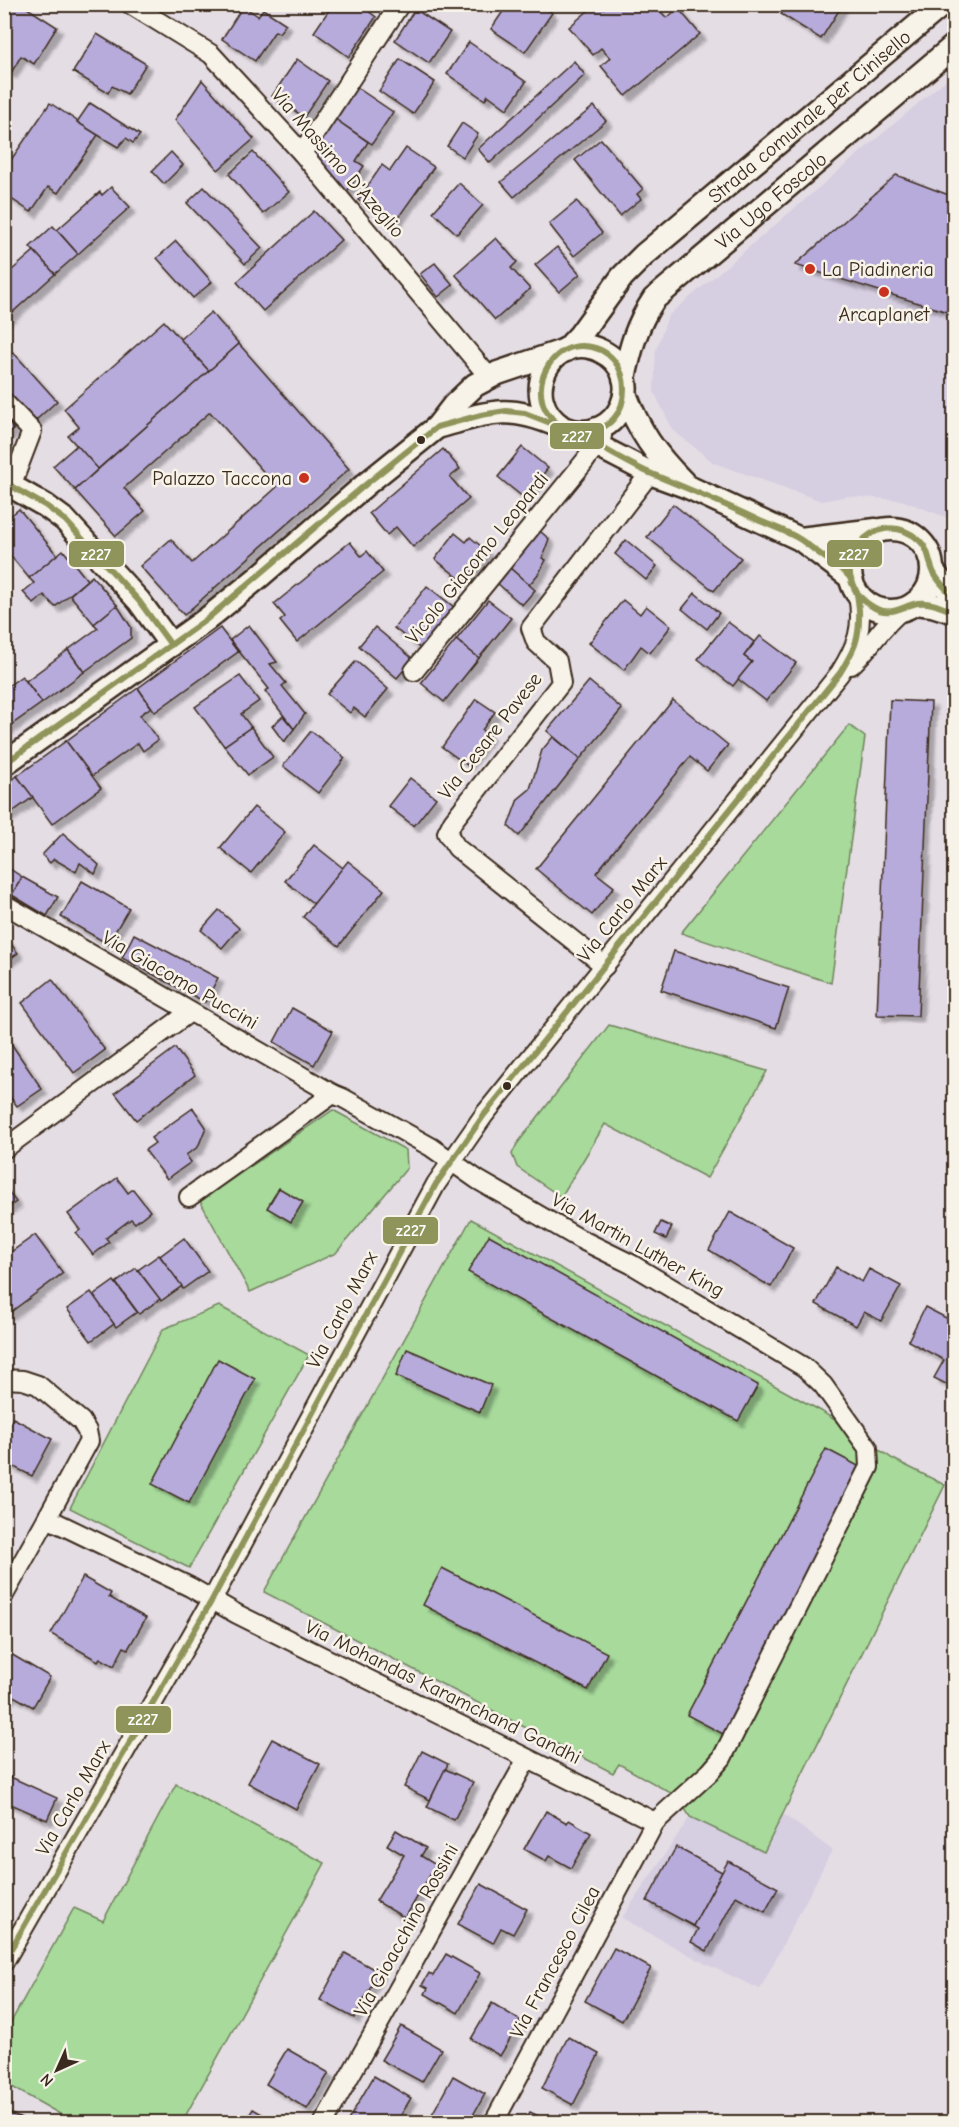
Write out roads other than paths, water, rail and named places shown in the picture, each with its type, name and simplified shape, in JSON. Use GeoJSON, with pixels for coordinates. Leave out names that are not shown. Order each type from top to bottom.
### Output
{"type":"FeatureCollection","features":[{"type":"Feature","properties":{"kind":"street","name":"Via Massimo D'Azeglio"},"geometry":{"type":"LineString","coordinates":[[130,4],[211,54],[302,153],[489,377]]}},
{"type":"Feature","properties":{"kind":"street"},"geometry":{"type":"LineString","coordinates":[[302,153],[400,4]]}},
{"type":"Feature","properties":{"kind":"street","name":"Strada comunale per Cinisello"},"geometry":{"type":"LineString","coordinates":[[703,206],[943,4]]}},
{"type":"Feature","properties":{"kind":"street","name":"Via Ugo Foscolo"},"geometry":{"type":"LineString","coordinates":[[625,386],[632,339],[641,317],[654,299],[954,46]]}},
{"type":"Feature","properties":{"kind":"street","name":"Via Ugo Foscolo"},"geometry":{"type":"LineString","coordinates":[[564,351],[580,335],[622,277],[644,255],[703,206]]}},
{"type":"Feature","properties":{"kind":"street"},"geometry":{"type":"LineString","coordinates":[[4,764],[171,645],[260,576],[365,485],[437,427],[465,393],[489,377],[564,351],[586,347],[600,350],[613,358],[625,386],[636,423],[670,469],[688,487]]}},
{"type":"Feature","properties":{"kind":"street"},"geometry":{"type":"LineString","coordinates":[[564,351],[547,365],[542,374],[540,388],[546,411],[564,428],[581,432],[606,426],[617,415],[625,386]]}},
{"type":"Feature","properties":{"kind":"street"},"geometry":{"type":"LineString","coordinates":[[4,402],[33,431],[8,484],[65,520],[139,601],[171,645]]}},
{"type":"Feature","properties":{"kind":"street"},"geometry":{"type":"LineString","coordinates":[[437,427],[506,411],[525,413],[564,428],[650,473],[688,487],[800,539],[854,586],[873,608],[888,612],[932,604],[954,612]]}},
{"type":"Feature","properties":{"kind":"street","name":"Vicolo Giacomo Leopardi"},"geometry":{"type":"LineString","coordinates":[[414,671],[585,461],[617,415]]}},
{"type":"Feature","properties":{"kind":"street","name":"Via Cesare Pavese"},"geometry":{"type":"LineString","coordinates":[[605,966],[457,848],[447,833],[453,821],[561,683],[557,661],[536,642],[531,628],[650,473]]}},
{"type":"Feature","properties":{"kind":"street"},"geometry":{"type":"LineString","coordinates":[[800,539],[876,530],[900,530],[913,535],[924,545],[933,571],[930,586],[922,599],[908,607]]}},
{"type":"Feature","properties":{"kind":"street"},"geometry":{"type":"LineString","coordinates":[[854,586],[849,563],[854,549],[863,538],[876,530]]}},
{"type":"Feature","properties":{"kind":"street"},"geometry":{"type":"LineString","coordinates":[[933,571],[954,598]]}},
{"type":"Feature","properties":{"kind":"street","name":"Via Carlo Marx"},"geometry":{"type":"LineString","coordinates":[[4,1962],[212,1600],[430,1194],[484,1115],[840,674],[853,651],[860,631],[854,586]]}},
{"type":"Feature","properties":{"kind":"street","name":"Via Carlo Marx"},"geometry":{"type":"LineString","coordinates":[[840,674],[863,654],[887,623],[908,607]]}},
{"type":"Feature","properties":{"kind":"street","name":"Via Giacomo Puccini"},"geometry":{"type":"LineString","coordinates":[[4,904],[333,1094],[431,1147],[451,1161]]}},
{"type":"Feature","properties":{"kind":"street"},"geometry":{"type":"LineString","coordinates":[[4,1149],[190,1012]]}},
{"type":"Feature","properties":{"kind":"street"},"geometry":{"type":"LineString","coordinates":[[189,1197],[333,1094]]}},
{"type":"Feature","properties":{"kind":"street","name":"Via Martin Luther King"},"geometry":{"type":"LineString","coordinates":[[451,1161],[478,1180],[570,1233],[631,1264],[804,1367],[823,1385],[868,1448],[869,1467],[723,1758],[655,1822]]}},
{"type":"Feature","properties":{"kind":"street"},"geometry":{"type":"LineString","coordinates":[[4,1379],[23,1380],[38,1385],[81,1421],[87,1431],[89,1441],[4,1595]]}},
{"type":"Feature","properties":{"kind":"street","name":"Via Mohandas Karamchand Gandhi"},"geometry":{"type":"LineString","coordinates":[[47,1518],[190,1587],[526,1759],[655,1822]]}},
{"type":"Feature","properties":{"kind":"street","name":"Via Gioacchino Rossini"},"geometry":{"type":"LineString","coordinates":[[324,2122],[526,1759]]}},
{"type":"Feature","properties":{"kind":"street","name":"Via Francesco Cilea"},"geometry":{"type":"LineString","coordinates":[[494,2122],[655,1822]]}},
{"type":"Feature","properties":{"kind":"place","name":"La Piadineria"},"geometry":{"type":"Point","coordinates":[810,269]}},
{"type":"Feature","properties":{"kind":"place","name":"Arcaplanet"},"geometry":{"type":"Point","coordinates":[884,292]}},
{"type":"Feature","properties":{"kind":"place","name":"Palazzo Taccona"},"geometry":{"type":"Point","coordinates":[304,478]}}]}
